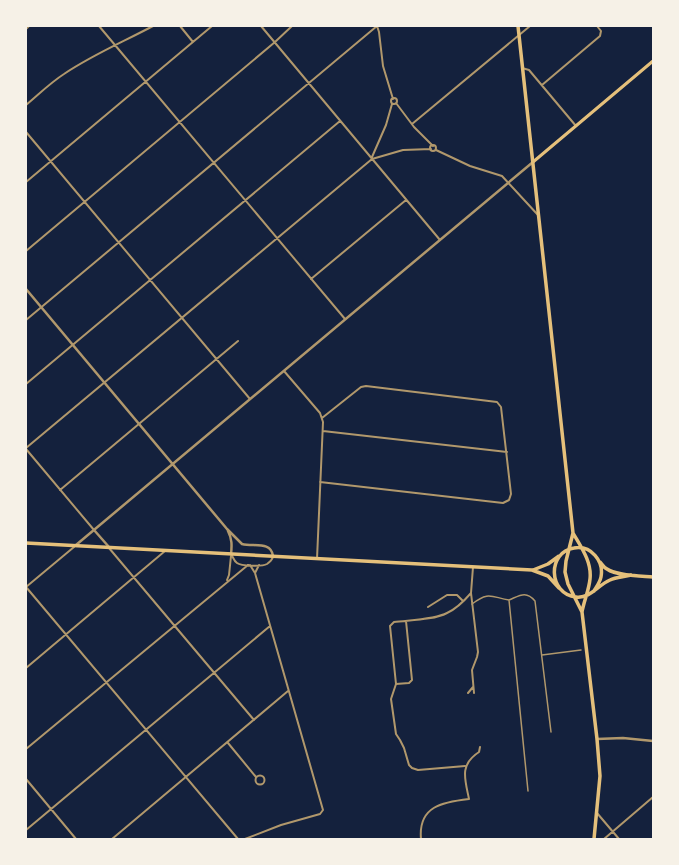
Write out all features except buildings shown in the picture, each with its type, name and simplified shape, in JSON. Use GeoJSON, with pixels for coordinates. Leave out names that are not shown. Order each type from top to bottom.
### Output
{"type":"FeatureCollection","features":[{"type":"Feature","properties":{"kind":"main road"},"geometry":{"type":"LineString","coordinates":[[518,26],[573,533],[565,564],[565,575],[582,612],[597,739],[600,776],[594,839]]}},
{"type":"Feature","properties":{"kind":"main road"},"geometry":{"type":"LineString","coordinates":[[533,162],[653,61]]}},
{"type":"Feature","properties":{"kind":"main road"},"geometry":{"type":"LineString","coordinates":[[573,533],[587,560],[590,570],[590,578],[582,612]]}},
{"type":"Feature","properties":{"kind":"main road"},"geometry":{"type":"LineString","coordinates":[[26,543],[532,570],[546,574],[558,588],[566,594],[575,597],[586,596],[610,580],[631,575]]}},
{"type":"Feature","properties":{"kind":"main road"},"geometry":{"type":"LineString","coordinates":[[532,570],[548,564],[564,552],[581,548],[591,552],[608,570],[631,575],[653,577]]}},
{"type":"Feature","properties":{"kind":"main road"},"geometry":{"type":"LineString","coordinates":[[558,588],[554,569],[556,563],[564,552]]}},
{"type":"Feature","properties":{"kind":"main road"},"geometry":{"type":"LineString","coordinates":[[594,591],[601,574],[598,559]]}},
{"type":"Feature","properties":{"kind":"street"},"geometry":{"type":"LineString","coordinates":[[26,29],[29,26]]}},
{"type":"Feature","properties":{"kind":"street"},"geometry":{"type":"LineString","coordinates":[[99,26],[345,319]]}},
{"type":"Feature","properties":{"kind":"street"},"geometry":{"type":"LineString","coordinates":[[26,105],[62,75],[152,26]]}},
{"type":"Feature","properties":{"kind":"street"},"geometry":{"type":"LineString","coordinates":[[180,26],[193,42]]}},
{"type":"Feature","properties":{"kind":"street"},"geometry":{"type":"LineString","coordinates":[[26,182],[212,26]]}},
{"type":"Feature","properties":{"kind":"street"},"geometry":{"type":"LineString","coordinates":[[261,26],[440,240]]}},
{"type":"Feature","properties":{"kind":"street"},"geometry":{"type":"LineString","coordinates":[[26,251],[275,42],[292,26]]}},
{"type":"Feature","properties":{"kind":"street"},"geometry":{"type":"LineString","coordinates":[[26,320],[377,26],[383,66],[393,99],[396,99],[396,103],[412,124],[432,146],[436,147],[436,150]]}},
{"type":"Feature","properties":{"kind":"street"},"geometry":{"type":"LineString","coordinates":[[412,124],[530,26]]}},
{"type":"Feature","properties":{"kind":"street"},"geometry":{"type":"LineString","coordinates":[[542,85],[600,36],[601,33],[596,26]]}},
{"type":"Feature","properties":{"kind":"street"},"geometry":{"type":"LineString","coordinates":[[522,68],[529,70],[576,126]]}},
{"type":"Feature","properties":{"kind":"street"},"geometry":{"type":"LineString","coordinates":[[372,158],[386,126],[392,104],[391,101],[393,99]]}},
{"type":"Feature","properties":{"kind":"street"},"geometry":{"type":"LineString","coordinates":[[392,104],[396,103]]}},
{"type":"Feature","properties":{"kind":"street"},"geometry":{"type":"LineString","coordinates":[[26,384],[340,121]]}},
{"type":"Feature","properties":{"kind":"street"},"geometry":{"type":"LineString","coordinates":[[26,132],[250,399]]}},
{"type":"Feature","properties":{"kind":"street"},"geometry":{"type":"LineString","coordinates":[[254,720],[26,449],[372,158],[403,150],[436,150],[470,166],[501,175],[538,216]]}},
{"type":"Feature","properties":{"kind":"street"},"geometry":{"type":"LineString","coordinates":[[238,839],[26,587],[533,162]]}},
{"type":"Feature","properties":{"kind":"street"},"geometry":{"type":"LineString","coordinates":[[311,279],[406,200]]}},
{"type":"Feature","properties":{"kind":"street"},"geometry":{"type":"LineString","coordinates":[[26,290],[226,529],[242,544],[268,546],[272,550],[274,556],[266,565],[259,566],[236,563],[231,554]]}},
{"type":"Feature","properties":{"kind":"street"},"geometry":{"type":"LineString","coordinates":[[60,490],[238,341]]}},
{"type":"Feature","properties":{"kind":"street"},"geometry":{"type":"LineString","coordinates":[[284,371],[322,418],[323,432],[316,559]]}},
{"type":"Feature","properties":{"kind":"street"},"geometry":{"type":"LineString","coordinates":[[320,482],[505,502],[510,499],[511,494],[501,407],[500,404],[495,401],[364,386],[322,418]]}},
{"type":"Feature","properties":{"kind":"street"},"geometry":{"type":"LineString","coordinates":[[323,432],[507,452]]}},
{"type":"Feature","properties":{"kind":"street"},"geometry":{"type":"LineString","coordinates":[[226,529],[231,537],[229,575],[226,582]]}},
{"type":"Feature","properties":{"kind":"street"},"geometry":{"type":"LineString","coordinates":[[26,668],[166,551]]}},
{"type":"Feature","properties":{"kind":"street"},"geometry":{"type":"LineString","coordinates":[[244,839],[321,813],[322,807],[270,626],[254,573],[249,565]]}},
{"type":"Feature","properties":{"kind":"street"},"geometry":{"type":"LineString","coordinates":[[26,749],[226,582],[249,565]]}},
{"type":"Feature","properties":{"kind":"street"},"geometry":{"type":"LineString","coordinates":[[254,573],[259,566]]}},
{"type":"Feature","properties":{"kind":"street"},"geometry":{"type":"LineString","coordinates":[[472,567],[471,593],[478,652],[472,670],[474,693]]}},
{"type":"Feature","properties":{"kind":"street"},"geometry":{"type":"LineString","coordinates":[[465,766],[418,770],[409,766],[402,745],[396,734],[391,699],[396,684],[390,626],[394,622],[399,621],[438,617],[445,614],[463,601],[471,593]]}},
{"type":"Feature","properties":{"kind":"street"},"geometry":{"type":"LineString","coordinates":[[428,608],[450,594],[457,595],[463,601]]}},
{"type":"Feature","properties":{"kind":"street"},"geometry":{"type":"LineString","coordinates":[[472,604],[489,595],[509,600],[525,594],[531,596],[535,601],[551,732]]}},
{"type":"Feature","properties":{"kind":"street"},"geometry":{"type":"LineString","coordinates":[[509,600],[528,791]]}},
{"type":"Feature","properties":{"kind":"street"},"geometry":{"type":"LineString","coordinates":[[396,684],[409,683],[412,680],[406,621]]}},
{"type":"Feature","properties":{"kind":"street"},"geometry":{"type":"LineString","coordinates":[[26,830],[270,626]]}},
{"type":"Feature","properties":{"kind":"street"},"geometry":{"type":"LineString","coordinates":[[542,655],[581,650]]}},
{"type":"Feature","properties":{"kind":"street"},"geometry":{"type":"LineString","coordinates":[[468,693],[473,687]]}},
{"type":"Feature","properties":{"kind":"street"},"geometry":{"type":"LineString","coordinates":[[112,839],[288,690]]}},
{"type":"Feature","properties":{"kind":"street"},"geometry":{"type":"LineString","coordinates":[[597,739],[623,738],[653,741]]}},
{"type":"Feature","properties":{"kind":"street"},"geometry":{"type":"LineString","coordinates":[[227,743],[256,777],[256,784],[261,785],[264,779],[262,776],[256,777]]}},
{"type":"Feature","properties":{"kind":"street"},"geometry":{"type":"LineString","coordinates":[[421,839],[422,824],[427,814],[432,809],[445,803],[469,800],[465,766],[471,757],[479,752],[480,747]]}},
{"type":"Feature","properties":{"kind":"street"},"geometry":{"type":"LineString","coordinates":[[26,779],[76,839]]}},
{"type":"Feature","properties":{"kind":"street"},"geometry":{"type":"LineString","coordinates":[[604,839],[653,798]]}},
{"type":"Feature","properties":{"kind":"street"},"geometry":{"type":"LineString","coordinates":[[596,813],[619,839]]}}]}
